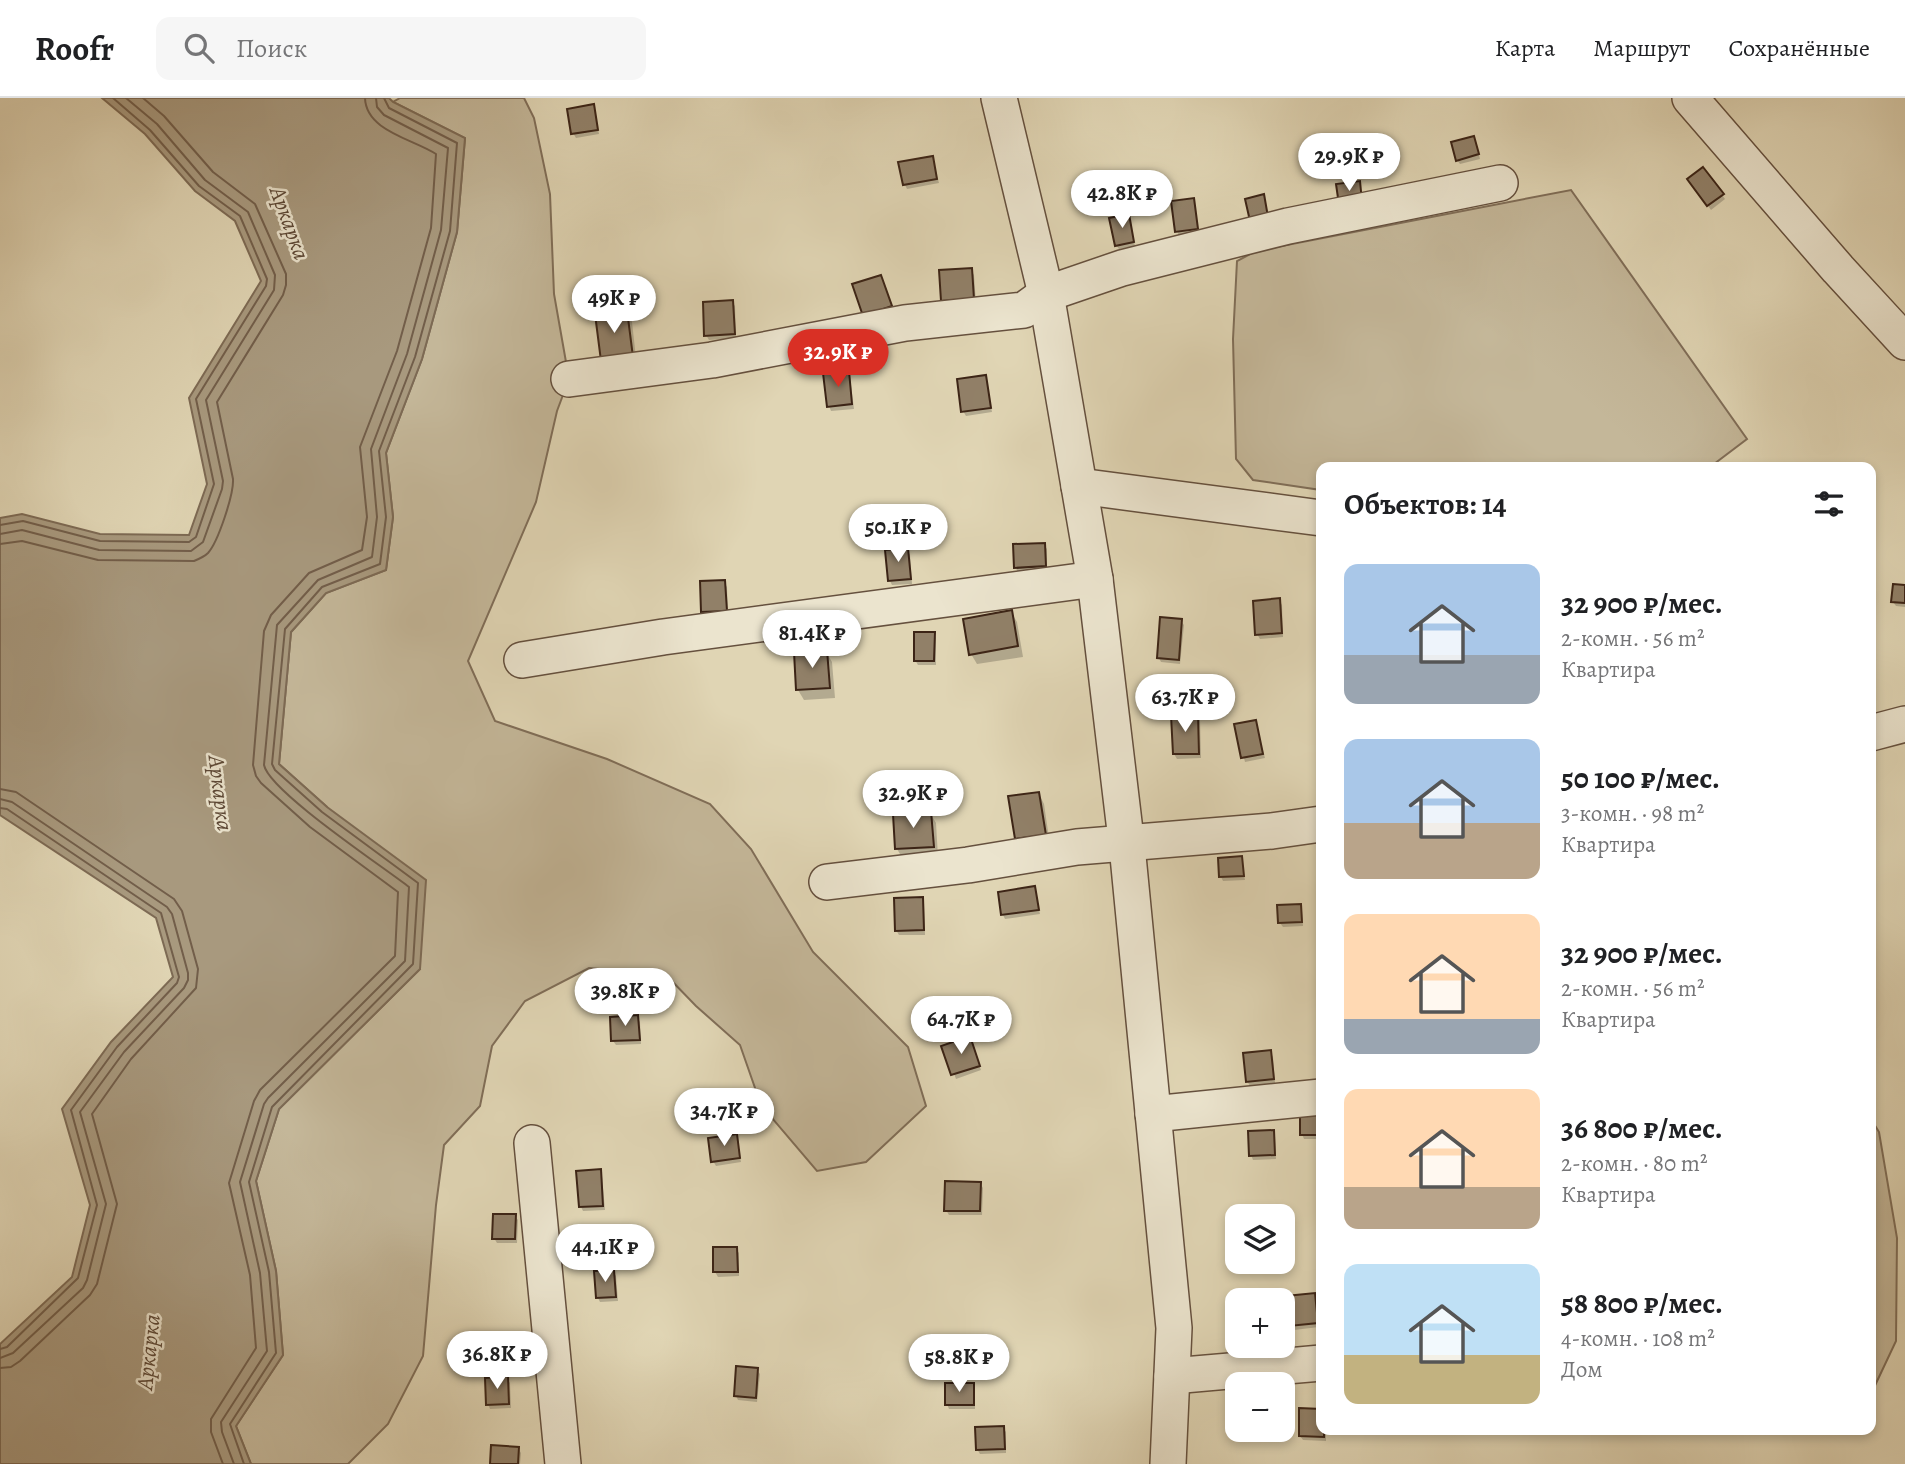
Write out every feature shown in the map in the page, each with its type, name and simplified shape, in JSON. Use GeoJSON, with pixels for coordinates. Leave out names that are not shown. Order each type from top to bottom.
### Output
{"type":"FeatureCollection","features":[{"type":"Feature","properties":{"kind":"street"},"geometry":{"type":"LineString","coordinates":[[999,98],[1046,294],[1095,579],[1126,842],[1174,1328],[1168,1464]]}},
{"type":"Feature","properties":{"kind":"street"},"geometry":{"type":"LineString","coordinates":[[1690,98],[1905,342]]}},
{"type":"Feature","properties":{"kind":"street"},"geometry":{"type":"LineString","coordinates":[[569,379],[712,360],[905,323],[1024,310],[1046,294],[1122,268],[1287,226],[1500,183]]}},
{"type":"Feature","properties":{"kind":"street"},"geometry":{"type":"LineString","coordinates":[[1079,486],[1316,517]]}},
{"type":"Feature","properties":{"kind":"street"},"geometry":{"type":"LineString","coordinates":[[522,660],[663,637],[1095,579]]}},
{"type":"Feature","properties":{"kind":"street"},"geometry":{"type":"LineString","coordinates":[[1876,732],[1905,724]]}},
{"type":"Feature","properties":{"kind":"street"},"geometry":{"type":"LineString","coordinates":[[827,882],[968,865],[1077,847],[1272,831],[1316,825]]}},
{"type":"Feature","properties":{"kind":"street"},"geometry":{"type":"LineString","coordinates":[[1153,1114],[1316,1098]]}},
{"type":"Feature","properties":{"kind":"street"},"geometry":{"type":"LineString","coordinates":[[532,1143],[563,1464]]}},
{"type":"Feature","properties":{"kind":"street"},"geometry":{"type":"LineString","coordinates":[[1172,1376],[1316,1363]]}},
{"type":"Feature","properties":{"kind":"shaded area"},"geometry":{"type":"Polygon","coordinates":[[[400,98],[524,98],[534,118],[550,194],[554,294],[569,379],[557,411],[536,502],[468,661],[495,721],[607,759],[710,804],[751,849],[813,952],[908,1047],[926,1106],[866,1162],[817,1171],[761,1105],[740,1045],[666,975],[589,968],[525,1001],[492,1046],[480,1106],[444,1145],[423,1356],[388,1424],[348,1464],[251,1464],[236,1426],[283,1355],[276,1271],[256,1181],[279,1109],[420,969],[327,807],[279,764],[291,632],[326,593],[386,570],[393,517],[386,453],[422,359],[457,232],[465,138],[393,102],[400,98]]]}},
{"type":"Feature","properties":{"kind":"shaded area"},"geometry":{"type":"Polygon","coordinates":[[[1571,190],[1747,439],[1717,462],[1316,462],[1316,489],[1253,480],[1236,459],[1233,339],[1237,261],[1256,251],[1571,190]]]}},
{"type":"Feature","properties":{"kind":"shaded area"},"geometry":{"type":"Polygon","coordinates":[[[1876,1127],[1897,1238],[1896,1341],[1876,1383],[1876,1127]]]}},
{"type":"Feature","properties":{"kind":"water","name":"Аркарка"},"geometry":{"type":"Polygon","coordinates":[[[102,98],[389,98],[465,138],[457,232],[422,359],[386,453],[393,517],[386,570],[326,593],[291,632],[279,764],[327,807],[426,880],[420,969],[279,1109],[256,1181],[276,1271],[283,1355],[236,1426],[251,1464],[0,1464],[0,1344],[72,1277],[90,1205],[62,1109],[111,1042],[173,977],[156,918],[0,815],[0,518],[22,514],[100,534],[189,535],[207,484],[189,398],[261,281],[235,221],[195,191],[145,134],[102,98]]]}},
{"type":"Feature","properties":{"kind":"building"},"geometry":{"type":"Polygon","coordinates":[[[594,104],[598,130],[571,134],[567,109],[594,104]]]}},
{"type":"Feature","properties":{"kind":"building"},"geometry":{"type":"Polygon","coordinates":[[[1474,136],[1479,154],[1456,161],[1451,142],[1474,136]]]}},
{"type":"Feature","properties":{"kind":"building"},"geometry":{"type":"Polygon","coordinates":[[[933,156],[937,179],[903,185],[898,162],[933,156]]]}},
{"type":"Feature","properties":{"kind":"building"},"geometry":{"type":"Polygon","coordinates":[[[1703,167],[1724,194],[1707,206],[1687,179],[1703,167]]]}},
{"type":"Feature","properties":{"kind":"building"},"geometry":{"type":"Polygon","coordinates":[[[1360,181],[1362,202],[1339,205],[1336,184],[1360,181]]]}},
{"type":"Feature","properties":{"kind":"building"},"geometry":{"type":"Polygon","coordinates":[[[1264,194],[1268,217],[1250,221],[1245,199],[1264,194]]]}},
{"type":"Feature","properties":{"kind":"building"},"geometry":{"type":"Polygon","coordinates":[[[1194,198],[1198,229],[1175,232],[1171,201],[1194,198]]]}},
{"type":"Feature","properties":{"kind":"building"},"geometry":{"type":"Polygon","coordinates":[[[1129,214],[1134,242],[1115,246],[1109,218],[1129,214]]]}},
{"type":"Feature","properties":{"kind":"building"},"geometry":{"type":"Polygon","coordinates":[[[972,268],[974,299],[941,301],[939,270],[972,268]]]}},
{"type":"Feature","properties":{"kind":"building"},"geometry":{"type":"Polygon","coordinates":[[[881,275],[892,306],[863,316],[852,284],[881,275]]]}},
{"type":"Feature","properties":{"kind":"building"},"geometry":{"type":"Polygon","coordinates":[[[733,300],[735,334],[704,336],[703,302],[733,300]]]}},
{"type":"Feature","properties":{"kind":"building"},"geometry":{"type":"Polygon","coordinates":[[[627,310],[633,357],[601,361],[595,314],[627,310]]]}},
{"type":"Feature","properties":{"kind":"building"},"geometry":{"type":"Polygon","coordinates":[[[849,371],[852,404],[827,407],[823,373],[849,371]]]}},
{"type":"Feature","properties":{"kind":"building"},"geometry":{"type":"Polygon","coordinates":[[[986,375],[991,408],[961,412],[957,379],[986,375]]]}},
{"type":"Feature","properties":{"kind":"building"},"geometry":{"type":"Polygon","coordinates":[[[1045,543],[1046,566],[1014,568],[1013,544],[1045,543]]]}},
{"type":"Feature","properties":{"kind":"building"},"geometry":{"type":"Polygon","coordinates":[[[908,548],[911,579],[888,581],[885,550],[908,548]]]}},
{"type":"Feature","properties":{"kind":"building"},"geometry":{"type":"Polygon","coordinates":[[[725,580],[727,611],[701,612],[700,581],[725,580]]]}},
{"type":"Feature","properties":{"kind":"building"},"geometry":{"type":"Polygon","coordinates":[[[1893,584],[1905,585],[1905,603],[1891,602],[1893,584]]]}},
{"type":"Feature","properties":{"kind":"building"},"geometry":{"type":"Polygon","coordinates":[[[1280,598],[1282,633],[1255,635],[1253,601],[1280,598]]]}},
{"type":"Feature","properties":{"kind":"building"},"geometry":{"type":"Polygon","coordinates":[[[1012,610],[1018,646],[969,655],[963,619],[1012,610]]]}},
{"type":"Feature","properties":{"kind":"building"},"geometry":{"type":"Polygon","coordinates":[[[1160,617],[1182,619],[1179,660],[1157,658],[1160,617]]]}},
{"type":"Feature","properties":{"kind":"building"},"geometry":{"type":"Polygon","coordinates":[[[914,632],[935,632],[934,661],[914,661],[914,632]]]}},
{"type":"Feature","properties":{"kind":"building"},"geometry":{"type":"Polygon","coordinates":[[[827,650],[830,688],[796,690],[794,652],[827,650]]]}},
{"type":"Feature","properties":{"kind":"building"},"geometry":{"type":"Polygon","coordinates":[[[1198,714],[1199,754],[1173,754],[1171,715],[1198,714]]]}},
{"type":"Feature","properties":{"kind":"building"},"geometry":{"type":"Polygon","coordinates":[[[1256,720],[1263,754],[1241,758],[1234,724],[1256,720]]]}},
{"type":"Feature","properties":{"kind":"building"},"geometry":{"type":"Polygon","coordinates":[[[1039,792],[1046,835],[1015,839],[1008,796],[1039,792]]]}},
{"type":"Feature","properties":{"kind":"building"},"geometry":{"type":"Polygon","coordinates":[[[931,811],[934,847],[895,849],[893,814],[931,811]]]}},
{"type":"Feature","properties":{"kind":"building"},"geometry":{"type":"Polygon","coordinates":[[[1242,856],[1244,876],[1219,877],[1218,858],[1242,856]]]}},
{"type":"Feature","properties":{"kind":"building"},"geometry":{"type":"Polygon","coordinates":[[[1035,886],[1039,910],[1001,915],[998,892],[1035,886]]]}},
{"type":"Feature","properties":{"kind":"building"},"geometry":{"type":"Polygon","coordinates":[[[923,897],[924,930],[895,931],[894,898],[923,897]]]}},
{"type":"Feature","properties":{"kind":"building"},"geometry":{"type":"Polygon","coordinates":[[[1301,904],[1302,922],[1278,923],[1277,905],[1301,904]]]}},
{"type":"Feature","properties":{"kind":"building"},"geometry":{"type":"Polygon","coordinates":[[[638,1015],[640,1040],[611,1041],[610,1017],[638,1015]]]}},
{"type":"Feature","properties":{"kind":"building"},"geometry":{"type":"Polygon","coordinates":[[[970,1036],[980,1066],[951,1075],[941,1046],[970,1036]]]}},
{"type":"Feature","properties":{"kind":"building"},"geometry":{"type":"Polygon","coordinates":[[[1271,1050],[1274,1079],[1246,1082],[1243,1053],[1271,1050]]]}},
{"type":"Feature","properties":{"kind":"building"},"geometry":{"type":"Polygon","coordinates":[[[1300,1114],[1316,1115],[1316,1135],[1300,1135],[1300,1114]]]}},
{"type":"Feature","properties":{"kind":"building"},"geometry":{"type":"Polygon","coordinates":[[[1274,1130],[1275,1155],[1249,1156],[1248,1131],[1274,1130]]]}},
{"type":"Feature","properties":{"kind":"building"},"geometry":{"type":"Polygon","coordinates":[[[737,1134],[740,1158],[711,1162],[708,1138],[737,1134]]]}},
{"type":"Feature","properties":{"kind":"building"},"geometry":{"type":"Polygon","coordinates":[[[601,1169],[603,1206],[579,1207],[576,1171],[601,1169]]]}},
{"type":"Feature","properties":{"kind":"building"},"geometry":{"type":"Polygon","coordinates":[[[945,1181],[981,1182],[980,1211],[944,1211],[945,1181]]]}},
{"type":"Feature","properties":{"kind":"building"},"geometry":{"type":"Polygon","coordinates":[[[493,1214],[516,1214],[515,1239],[492,1239],[493,1214]]]}},
{"type":"Feature","properties":{"kind":"building"},"geometry":{"type":"Polygon","coordinates":[[[713,1247],[737,1247],[738,1272],[713,1272],[713,1247]]]}},
{"type":"Feature","properties":{"kind":"building"},"geometry":{"type":"Polygon","coordinates":[[[614,1270],[616,1297],[596,1298],[594,1271],[614,1270]]]}},
{"type":"Feature","properties":{"kind":"building"},"geometry":{"type":"Polygon","coordinates":[[[1315,1293],[1316,1323],[1295,1325],[1295,1295],[1315,1293]]]}},
{"type":"Feature","properties":{"kind":"building"},"geometry":{"type":"Polygon","coordinates":[[[736,1366],[758,1368],[756,1398],[734,1396],[736,1366]]]}},
{"type":"Feature","properties":{"kind":"building"},"geometry":{"type":"Polygon","coordinates":[[[508,1376],[509,1404],[486,1405],[485,1378],[508,1376]]]}},
{"type":"Feature","properties":{"kind":"building"},"geometry":{"type":"Polygon","coordinates":[[[945,1383],[974,1383],[974,1405],[945,1405],[945,1383]]]}},
{"type":"Feature","properties":{"kind":"building"},"geometry":{"type":"Polygon","coordinates":[[[1299,1408],[1316,1409],[1316,1435],[1324,1437],[1299,1436],[1299,1408]]]}},
{"type":"Feature","properties":{"kind":"building"},"geometry":{"type":"Polygon","coordinates":[[[1004,1426],[1005,1449],[976,1450],[975,1427],[1004,1426]]]}},
{"type":"Feature","properties":{"kind":"building"},"geometry":{"type":"Polygon","coordinates":[[[491,1445],[519,1447],[518,1464],[490,1464],[491,1445]]]}}]}
